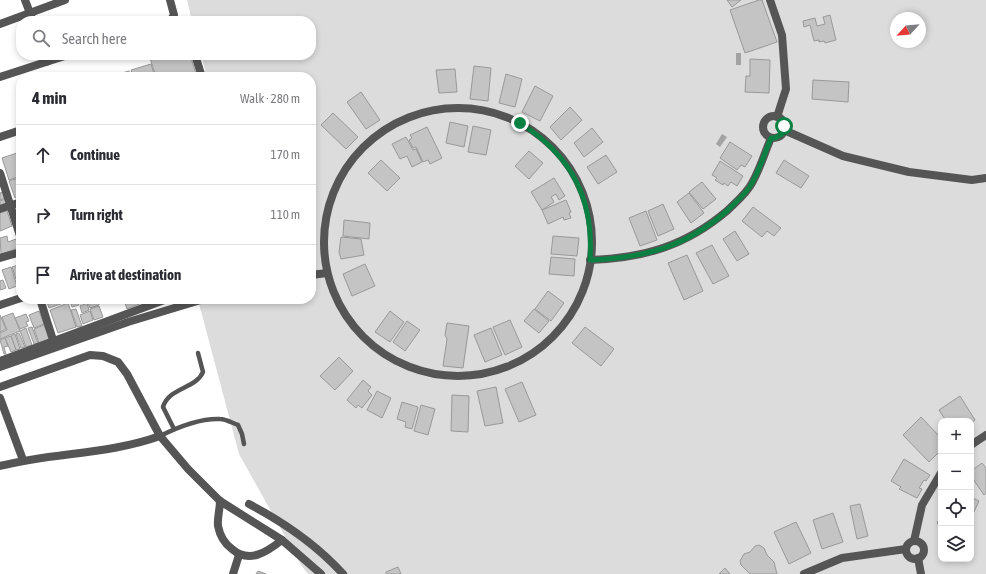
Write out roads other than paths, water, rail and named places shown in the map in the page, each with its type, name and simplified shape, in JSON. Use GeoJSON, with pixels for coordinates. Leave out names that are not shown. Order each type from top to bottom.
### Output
{"type":"FeatureCollection","features":[{"type":"Feature","properties":{"kind":"street"},"geometry":{"type":"LineString","coordinates":[[25,0],[31,16]]}},
{"type":"Feature","properties":{"kind":"street"},"geometry":{"type":"LineString","coordinates":[[22,16],[65,0]]}},
{"type":"Feature","properties":{"kind":"street"},"geometry":{"type":"LineString","coordinates":[[170,0],[173,16]]}},
{"type":"Feature","properties":{"kind":"street"},"geometry":{"type":"LineString","coordinates":[[770,0],[782,35],[786,89],[777,117]]}},
{"type":"Feature","properties":{"kind":"street"},"geometry":{"type":"LineString","coordinates":[[0,24],[16,18]]}},
{"type":"Feature","properties":{"kind":"street"},"geometry":{"type":"LineString","coordinates":[[0,77],[40,60]]}},
{"type":"Feature","properties":{"kind":"street"},"geometry":{"type":"LineString","coordinates":[[197,60],[200,72]]}},
{"type":"Feature","properties":{"kind":"street"},"geometry":{"type":"LineString","coordinates":[[461,107],[482,110],[501,115],[532,130],[553,148],[566,163],[577,181],[585,200],[590,226],[590,260],[586,282],[570,316],[551,339],[528,357],[515,364],[486,373],[457,376],[427,373],[399,363],[374,347],[363,337],[345,314],[327,273],[324,252],[324,232],[327,212],[333,192],[346,168],[368,142],[384,129],[402,119],[421,112],[441,108],[461,107]]}},
{"type":"Feature","properties":{"kind":"street"},"geometry":{"type":"LineString","coordinates":[[777,117],[783,122],[784,130],[779,137],[771,138],[765,132],[764,124],[769,118],[777,117]]}},
{"type":"Feature","properties":{"kind":"street"},"geometry":{"type":"LineString","coordinates":[[784,130],[843,156],[909,172],[972,180],[986,178]]}},
{"type":"Feature","properties":{"kind":"street"},"geometry":{"type":"LineString","coordinates":[[0,137],[16,132]]}},
{"type":"Feature","properties":{"kind":"street"},"geometry":{"type":"LineString","coordinates":[[590,260],[617,260],[656,251],[698,233],[735,203],[752,184],[771,138]]}},
{"type":"Feature","properties":{"kind":"street"},"geometry":{"type":"LineString","coordinates":[[0,173],[16,224]]}},
{"type":"Feature","properties":{"kind":"street"},"geometry":{"type":"LineString","coordinates":[[0,209],[16,204]]}},
{"type":"Feature","properties":{"kind":"street"},"geometry":{"type":"LineString","coordinates":[[0,258],[16,253]]}},
{"type":"Feature","properties":{"kind":"street"},"geometry":{"type":"LineString","coordinates":[[316,274],[327,273]]}},
{"type":"Feature","properties":{"kind":"street"},"geometry":{"type":"LineString","coordinates":[[0,305],[16,300]]}},
{"type":"Feature","properties":{"kind":"street"},"geometry":{"type":"LineString","coordinates":[[42,304],[53,340]]}},
{"type":"Feature","properties":{"kind":"street"},"geometry":{"type":"LineString","coordinates":[[0,361],[147,304]]}},
{"type":"Feature","properties":{"kind":"street"},"geometry":{"type":"LineString","coordinates":[[0,367],[128,322],[187,304]]}},
{"type":"Feature","properties":{"kind":"street"},"geometry":{"type":"LineString","coordinates":[[0,387],[90,355],[103,356],[118,362],[127,374],[160,436],[188,469],[220,501],[282,540],[320,574]]}},
{"type":"Feature","properties":{"kind":"street"},"geometry":{"type":"LineString","coordinates":[[0,398],[22,460]]}},
{"type":"Feature","properties":{"kind":"street"},"geometry":{"type":"LineString","coordinates":[[974,443],[986,435]]}},
{"type":"Feature","properties":{"kind":"street"},"geometry":{"type":"LineString","coordinates":[[0,466],[22,460],[101,451],[136,444],[160,436]]}},
{"type":"Feature","properties":{"kind":"street"},"geometry":{"type":"LineString","coordinates":[[914,541],[922,504],[938,478]]}},
{"type":"Feature","properties":{"kind":"street"},"geometry":{"type":"LineString","coordinates":[[220,501],[218,526],[225,543],[239,555],[254,556],[267,552],[282,540]]}},
{"type":"Feature","properties":{"kind":"street"},"geometry":{"type":"LineString","coordinates":[[250,504],[282,522],[307,539],[343,574]]}},
{"type":"Feature","properties":{"kind":"street"},"geometry":{"type":"LineString","coordinates":[[914,541],[920,543],[923,548],[923,554],[918,558],[909,557],[906,549],[908,543],[914,541]]}},
{"type":"Feature","properties":{"kind":"street"},"geometry":{"type":"LineString","coordinates":[[804,574],[842,558],[906,549]]}},
{"type":"Feature","properties":{"kind":"street"},"geometry":{"type":"LineString","coordinates":[[232,574],[239,555]]}},
{"type":"Feature","properties":{"kind":"street"},"geometry":{"type":"LineString","coordinates":[[918,558],[921,574]]}},
{"type":"Feature","properties":{"kind":"lane"},"geometry":{"type":"LineString","coordinates":[[174,429],[163,407],[164,402],[172,394],[201,378],[204,372],[198,353]]}},
{"type":"Feature","properties":{"kind":"lane"},"geometry":{"type":"LineString","coordinates":[[160,436],[174,429],[204,420],[221,419],[238,425],[244,444]]}}]}
